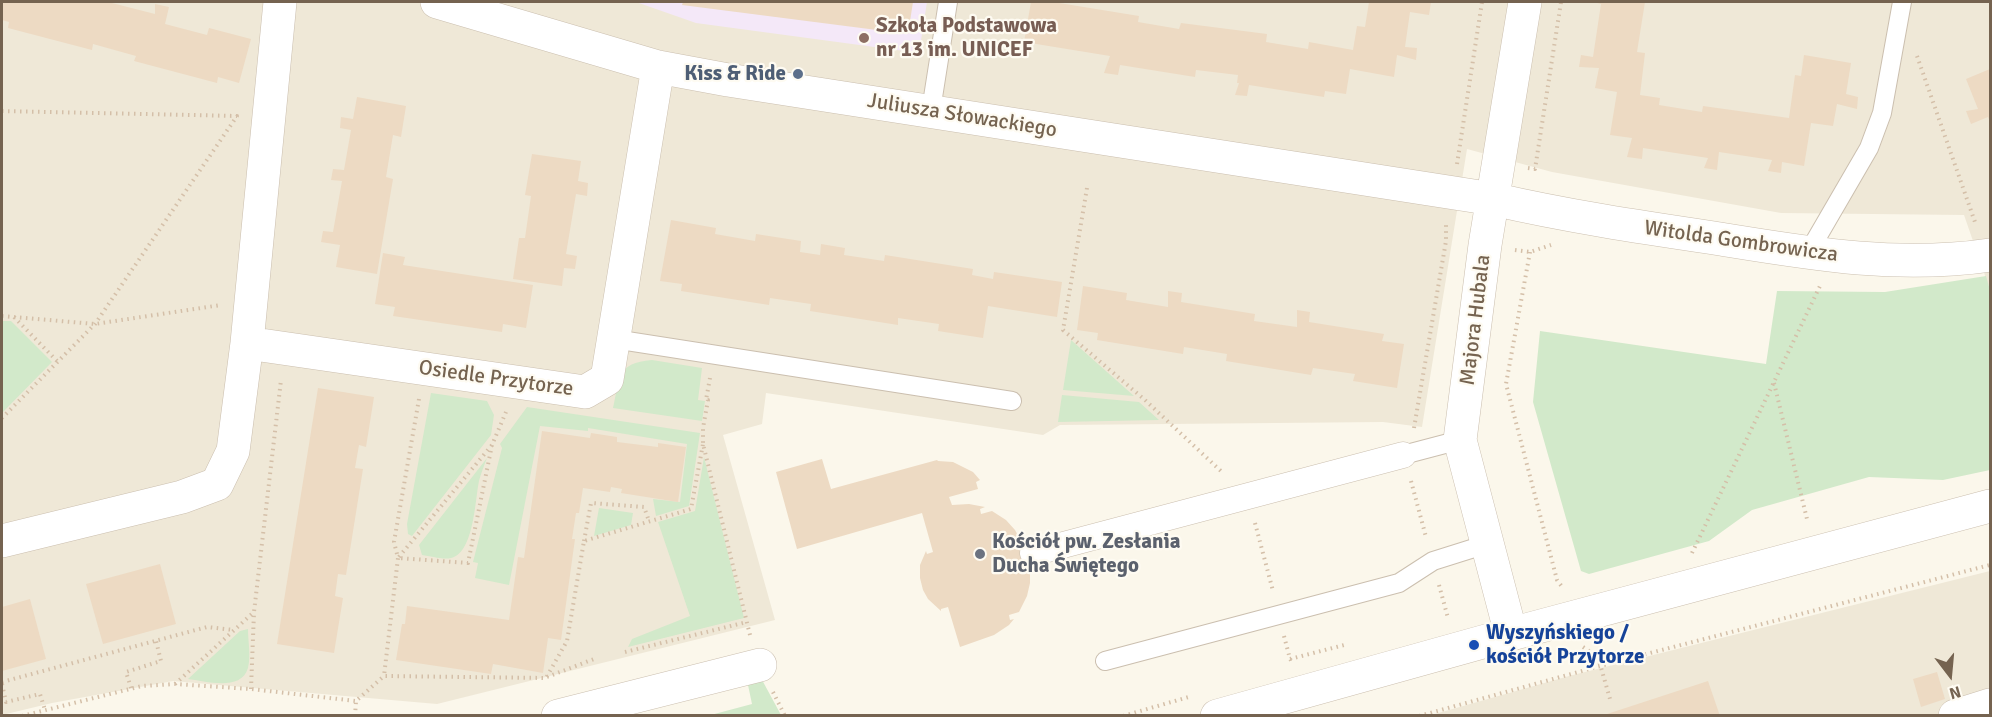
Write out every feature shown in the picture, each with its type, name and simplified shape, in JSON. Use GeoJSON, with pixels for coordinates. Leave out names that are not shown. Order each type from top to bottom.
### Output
{"type":"FeatureCollection","features":[{"type":"Feature","properties":{"kind":"street"},"geometry":{"type":"LineString","coordinates":[[2,541],[182,497],[217,484],[233,451],[252,300],[280,2]]}},
{"type":"Feature","properties":{"kind":"street","name":"Juliusza Słowackiego"},"geometry":{"type":"LineString","coordinates":[[437,2],[658,67],[739,82],[931,110],[1436,192],[1493,199]]}},
{"type":"Feature","properties":{"kind":"street","name":"Majora Hubala"},"geometry":{"type":"LineString","coordinates":[[1511,634],[1460,440],[1485,245],[1525,2]]}},
{"type":"Feature","properties":{"kind":"street","name":"Osiedle Przytorze"},"geometry":{"type":"LineString","coordinates":[[247,343],[585,392],[607,379],[658,67]]}},
{"type":"Feature","properties":{"kind":"street","name":"Witolda Gombrowicza"},"geometry":{"type":"LineString","coordinates":[[1493,199],[1561,215],[1818,254],[1907,262],[1988,255]]}},
{"type":"Feature","properties":{"kind":"street"},"geometry":{"type":"LineString","coordinates":[[1033,553],[1403,455]]}},
{"type":"Feature","properties":{"kind":"street"},"geometry":{"type":"LineString","coordinates":[[1228,714],[1511,634],[1990,506]]}},
{"type":"Feature","properties":{"kind":"street"},"geometry":{"type":"LineString","coordinates":[[558,716],[760,664]]}},
{"type":"Feature","properties":{"kind":"street"},"geometry":{"type":"LineString","coordinates":[[1955,716],[1990,705]]}},
{"type":"Feature","properties":{"kind":"lane"},"geometry":{"type":"LineString","coordinates":[[931,110],[948,2]]}},
{"type":"Feature","properties":{"kind":"lane"},"geometry":{"type":"LineString","coordinates":[[1818,254],[1869,148],[1882,113],[1901,5]]}},
{"type":"Feature","properties":{"kind":"lane"},"geometry":{"type":"LineString","coordinates":[[614,339],[1012,401]]}},
{"type":"Feature","properties":{"kind":"lane"},"geometry":{"type":"LineString","coordinates":[[1403,455],[1460,440]]}},
{"type":"Feature","properties":{"kind":"lane"},"geometry":{"type":"LineString","coordinates":[[1106,661],[1400,583],[1433,561],[1487,544]]}},
{"type":"Feature","properties":{"kind":"path"},"geometry":{"type":"LineString","coordinates":[[1457,165],[1482,2]]}},
{"type":"Feature","properties":{"kind":"path"},"geometry":{"type":"LineString","coordinates":[[1901,5],[1988,255]]}},
{"type":"Feature","properties":{"kind":"path"},"geometry":{"type":"LineString","coordinates":[[2,111],[237,116],[95,324],[2,418]]}},
{"type":"Feature","properties":{"kind":"path"},"geometry":{"type":"LineString","coordinates":[[1063,330],[1087,188]]}},
{"type":"Feature","properties":{"kind":"path"},"geometry":{"type":"LineString","coordinates":[[1403,455],[1414,431],[1446,241]]}},
{"type":"Feature","properties":{"kind":"path"},"geometry":{"type":"LineString","coordinates":[[1530,252],[1506,384],[1557,580],[1569,595]]}},
{"type":"Feature","properties":{"kind":"path"},"geometry":{"type":"LineString","coordinates":[[1689,559],[1822,281],[1818,254]]}},
{"type":"Feature","properties":{"kind":"path"},"geometry":{"type":"LineString","coordinates":[[2,316],[95,324],[252,300]]}},
{"type":"Feature","properties":{"kind":"path"},"geometry":{"type":"LineString","coordinates":[[14,317],[58,362]]}},
{"type":"Feature","properties":{"kind":"path"},"geometry":{"type":"LineString","coordinates":[[584,541],[691,509],[703,444],[703,428],[708,400],[706,400],[713,354]]}},
{"type":"Feature","properties":{"kind":"path"},"geometry":{"type":"LineString","coordinates":[[251,689],[254,612],[281,376]]}},
{"type":"Feature","properties":{"kind":"path"},"geometry":{"type":"LineString","coordinates":[[1774,383],[1807,519]]}},
{"type":"Feature","properties":{"kind":"path"},"geometry":{"type":"LineString","coordinates":[[355,716],[356,701],[384,676],[398,558],[394,542],[419,395]]}},
{"type":"Feature","properties":{"kind":"path"},"geometry":{"type":"LineString","coordinates":[[398,558],[468,563],[492,445],[508,408]]}},
{"type":"Feature","properties":{"kind":"path"},"geometry":{"type":"LineString","coordinates":[[703,444],[747,622],[760,664],[785,716]]}},
{"type":"Feature","properties":{"kind":"path"},"geometry":{"type":"LineString","coordinates":[[398,558],[492,445]]}},
{"type":"Feature","properties":{"kind":"path"},"geometry":{"type":"LineString","coordinates":[[546,678],[567,641],[591,502],[644,507],[649,521]]}},
{"type":"Feature","properties":{"kind":"path"},"geometry":{"type":"LineString","coordinates":[[1419,716],[1600,666],[1990,565]]}},
{"type":"Feature","properties":{"kind":"path"},"geometry":{"type":"LineString","coordinates":[[175,684],[254,612]]}},
{"type":"Feature","properties":{"kind":"path"},"geometry":{"type":"LineString","coordinates":[[1448,618],[1454,616]]}},
{"type":"Feature","properties":{"kind":"path"},"geometry":{"type":"LineString","coordinates":[[625,652],[747,622]]}},
{"type":"Feature","properties":{"kind":"path"},"geometry":{"type":"LineString","coordinates":[[45,710],[40,694],[6,702],[2,683],[207,627],[234,630]]}},
{"type":"Feature","properties":{"kind":"path"},"geometry":{"type":"LineString","coordinates":[[131,688],[126,672],[161,661],[156,641]]}},
{"type":"Feature","properties":{"kind":"path"},"geometry":{"type":"LineString","coordinates":[[1290,659],[1346,644]]}},
{"type":"Feature","properties":{"kind":"path"},"geometry":{"type":"LineString","coordinates":[[1581,646],[1598,657],[1610,699]]}},
{"type":"Feature","properties":{"kind":"path"},"geometry":{"type":"LineString","coordinates":[[384,676],[546,678],[594,658]]}},
{"type":"Feature","properties":{"kind":"path"},"geometry":{"type":"LineString","coordinates":[[22,716],[131,688],[175,684],[251,689],[356,701]]}},
{"type":"Feature","properties":{"kind":"shaded area"},"geometry":{"type":"Polygon","coordinates":[[[2,2],[1990,2],[1990,290],[1964,215],[1781,213],[1552,172],[1467,149],[1422,427],[1383,422],[1060,425],[1043,435],[766,393],[762,424],[723,435],[775,620],[437,704],[173,681],[52,703],[2,715],[2,2]]]}},
{"type":"Feature","properties":{"kind":"shaded area","name":"Szkoła Podstawowa nr 13 im. UNICEF"},"geometry":{"type":"Polygon","coordinates":[[[636,2],[927,2],[919,53],[696,23],[636,2]]]}},
{"type":"Feature","properties":{"kind":"shaded area"},"geometry":{"type":"Polygon","coordinates":[[[1990,571],[1990,715],[1428,716],[1569,676],[1990,571]]]}},
{"type":"Feature","properties":{"kind":"green space"},"geometry":{"type":"Polygon","coordinates":[[[1986,276],[1990,290],[1990,470],[1943,480],[1869,477],[1752,510],[1709,541],[1589,574],[1581,571],[1533,402],[1540,331],[1766,364],[1777,291],[1885,292],[1986,276]]]}},
{"type":"Feature","properties":{"kind":"green space"},"geometry":{"type":"Polygon","coordinates":[[[2,321],[11,321],[52,362],[2,413],[2,321]]]}},
{"type":"Feature","properties":{"kind":"green space"},"geometry":{"type":"Polygon","coordinates":[[[1071,340],[1134,396],[1063,390],[1071,340]]]}},
{"type":"Feature","properties":{"kind":"green space"},"geometry":{"type":"Polygon","coordinates":[[[652,360],[702,368],[698,400],[705,401],[702,421],[613,408],[619,380],[626,369],[640,362],[652,360]]]}},
{"type":"Feature","properties":{"kind":"green space"},"geometry":{"type":"Polygon","coordinates":[[[431,393],[487,401],[494,415],[491,435],[412,536],[408,534],[407,524],[431,393]]]}},
{"type":"Feature","properties":{"kind":"green space"},"geometry":{"type":"Polygon","coordinates":[[[1062,395],[1139,402],[1159,420],[1058,422],[1062,395]]]}},
{"type":"Feature","properties":{"kind":"green space"},"geometry":{"type":"Polygon","coordinates":[[[527,407],[700,433],[689,506],[656,516],[653,499],[680,502],[687,444],[588,428],[588,431],[540,426],[509,585],[475,578],[478,563],[473,562],[502,448],[500,444],[527,407]]]}},
{"type":"Feature","properties":{"kind":"green space"},"geometry":{"type":"Polygon","coordinates":[[[704,457],[744,618],[628,647],[632,639],[690,616],[658,522],[695,511],[704,457]]]}},
{"type":"Feature","properties":{"kind":"green space"},"geometry":{"type":"Polygon","coordinates":[[[487,458],[479,481],[472,525],[465,547],[451,558],[422,555],[419,545],[487,458]]]}},
{"type":"Feature","properties":{"kind":"green space"},"geometry":{"type":"Polygon","coordinates":[[[599,508],[633,513],[631,525],[594,536],[599,508]]]}},
{"type":"Feature","properties":{"kind":"green space"},"geometry":{"type":"Polygon","coordinates":[[[248,629],[249,663],[244,675],[238,680],[230,683],[213,683],[188,679],[240,631],[248,629]]]}},
{"type":"Feature","properties":{"kind":"green space"},"geometry":{"type":"Polygon","coordinates":[[[761,678],[781,715],[707,716],[752,704],[748,685],[761,678]]]}},
{"type":"Feature","properties":{"kind":"building"},"geometry":{"type":"Polygon","coordinates":[[[2,2],[108,2],[155,14],[155,4],[169,7],[165,24],[207,35],[209,28],[251,39],[239,83],[218,77],[217,83],[134,61],[136,56],[93,44],[92,50],[8,28],[9,22],[2,20],[2,2]]]}},
{"type":"Feature","properties":{"kind":"building"},"geometry":{"type":"Polygon","coordinates":[[[683,2],[913,2],[908,34],[682,5],[683,2]]]}},
{"type":"Feature","properties":{"kind":"building"},"geometry":{"type":"Polygon","coordinates":[[[1031,2],[1053,2],[1139,16],[1138,22],[1179,29],[1181,23],[1267,34],[1266,42],[1308,49],[1309,42],[1353,50],[1357,26],[1365,27],[1369,2],[1431,2],[1429,15],[1410,12],[1405,47],[1417,48],[1416,60],[1397,55],[1394,77],[1350,69],[1346,94],[1325,91],[1324,97],[1249,85],[1247,96],[1235,95],[1239,83],[1237,83],[1238,75],[1196,70],[1195,77],[1120,65],[1118,75],[1104,73],[1110,56],[1024,42],[1031,2]]]}},
{"type":"Feature","properties":{"kind":"building"},"geometry":{"type":"Polygon","coordinates":[[[1594,2],[1645,2],[1637,52],[1645,53],[1640,95],[1660,98],[1659,105],[1702,112],[1703,106],[1789,118],[1795,75],[1801,76],[1804,55],[1851,63],[1846,94],[1858,97],[1857,109],[1837,104],[1833,126],[1811,123],[1804,166],[1782,162],[1781,173],[1768,171],[1772,160],[1719,152],[1717,170],[1704,168],[1708,158],[1643,148],[1642,159],[1627,157],[1632,138],[1610,135],[1617,92],[1595,88],[1599,68],[1579,67],[1581,55],[1593,57],[1601,4],[1594,2]]]}},
{"type":"Feature","properties":{"kind":"building"},"geometry":{"type":"Polygon","coordinates":[[[1990,69],[1990,122],[1988,117],[1971,124],[1966,111],[1978,109],[1966,79],[1990,69]]]}},
{"type":"Feature","properties":{"kind":"building"},"geometry":{"type":"Polygon","coordinates":[[[357,97],[406,106],[401,137],[393,135],[386,177],[393,179],[377,274],[336,267],[340,245],[321,242],[323,231],[333,232],[342,181],[331,180],[333,169],[344,170],[351,130],[340,128],[341,117],[353,119],[357,97]]]}},
{"type":"Feature","properties":{"kind":"building"},"geometry":{"type":"Polygon","coordinates":[[[532,154],[581,161],[578,181],[588,183],[587,196],[576,194],[566,254],[577,256],[575,269],[564,268],[562,286],[513,279],[519,238],[525,238],[531,196],[525,195],[532,154]]]}},
{"type":"Feature","properties":{"kind":"building"},"geometry":{"type":"Polygon","coordinates":[[[671,220],[716,228],[715,234],[755,241],[756,234],[801,241],[800,252],[820,255],[821,244],[845,248],[844,255],[884,261],[885,255],[973,269],[972,275],[993,279],[994,272],[1062,282],[1057,317],[988,306],[983,338],[938,331],[939,324],[898,318],[898,325],[810,311],[811,304],[770,298],[769,305],[681,291],[682,284],[660,281],[671,220]]]}},
{"type":"Feature","properties":{"kind":"building"},"geometry":{"type":"Polygon","coordinates":[[[383,253],[405,257],[403,265],[533,285],[526,328],[503,324],[502,332],[393,316],[395,307],[375,304],[383,253]]]}},
{"type":"Feature","properties":{"kind":"building"},"geometry":{"type":"Polygon","coordinates":[[[1083,286],[1127,293],[1126,300],[1168,307],[1168,291],[1182,293],[1181,302],[1255,314],[1254,321],[1297,327],[1297,310],[1310,312],[1309,322],[1384,334],[1382,341],[1404,344],[1397,388],[1353,381],[1355,374],[1313,368],[1311,375],[1226,361],[1227,354],[1184,347],[1183,354],[1097,340],[1098,333],[1077,330],[1083,286]]]}},
{"type":"Feature","properties":{"kind":"building"},"geometry":{"type":"Polygon","coordinates":[[[318,388],[374,397],[366,447],[359,445],[355,468],[363,469],[346,575],[338,574],[335,596],[343,598],[334,653],[277,644],[318,388]]]}},
{"type":"Feature","properties":{"kind":"building"},"geometry":{"type":"Polygon","coordinates":[[[542,431],[590,438],[591,433],[617,437],[617,442],[658,447],[658,443],[686,447],[678,502],[621,493],[622,489],[611,487],[610,492],[583,488],[572,539],[575,539],[561,640],[548,638],[543,673],[493,664],[491,674],[396,660],[407,606],[509,620],[518,557],[524,558],[542,431]]]}},
{"type":"Feature","properties":{"kind":"building","name":"Kościół pw. Zesłania Ducha Świętego"},"geometry":{"type":"Polygon","coordinates":[[[822,459],[831,489],[937,460],[953,462],[973,472],[980,480],[976,482],[978,489],[949,497],[952,505],[969,504],[985,507],[980,509],[981,514],[992,511],[1006,520],[1015,530],[1020,544],[1031,540],[1038,567],[1027,568],[1028,574],[1030,573],[1030,583],[1027,596],[1019,612],[1009,615],[1010,620],[1014,619],[1009,625],[994,635],[960,647],[948,607],[941,611],[928,599],[923,590],[920,565],[926,551],[927,554],[933,552],[922,513],[797,549],[776,472],[822,459]]]}},
{"type":"Feature","properties":{"kind":"building"},"geometry":{"type":"Polygon","coordinates":[[[160,564],[176,624],[103,644],[86,584],[160,564]]]}},
{"type":"Feature","properties":{"kind":"building"},"geometry":{"type":"Polygon","coordinates":[[[30,599],[46,659],[2,671],[2,607],[30,599]]]}},
{"type":"Feature","properties":{"kind":"building"},"geometry":{"type":"Polygon","coordinates":[[[1937,672],[1945,699],[1921,707],[1913,679],[1937,672]]]}},
{"type":"Feature","properties":{"kind":"building"},"geometry":{"type":"Polygon","coordinates":[[[1708,681],[1720,716],[1604,716],[1604,715],[1708,681]]]}},
{"type":"Feature","properties":{"kind":"place","name":"Szkoła Podstawowa nr 13 im. UNICEF"},"geometry":{"type":"Point","coordinates":[864,38]}},
{"type":"Feature","properties":{"kind":"place","name":"Kiss & Ride"},"geometry":{"type":"Point","coordinates":[798,74]}},
{"type":"Feature","properties":{"kind":"place","name":"Kościół pw. Zesłania Ducha Świętego"},"geometry":{"type":"Point","coordinates":[980,554]}},
{"type":"Feature","properties":{"kind":"place","name":"Wyszyńskiego / kościół Przytorze"},"geometry":{"type":"Point","coordinates":[1474,645]}}]}
